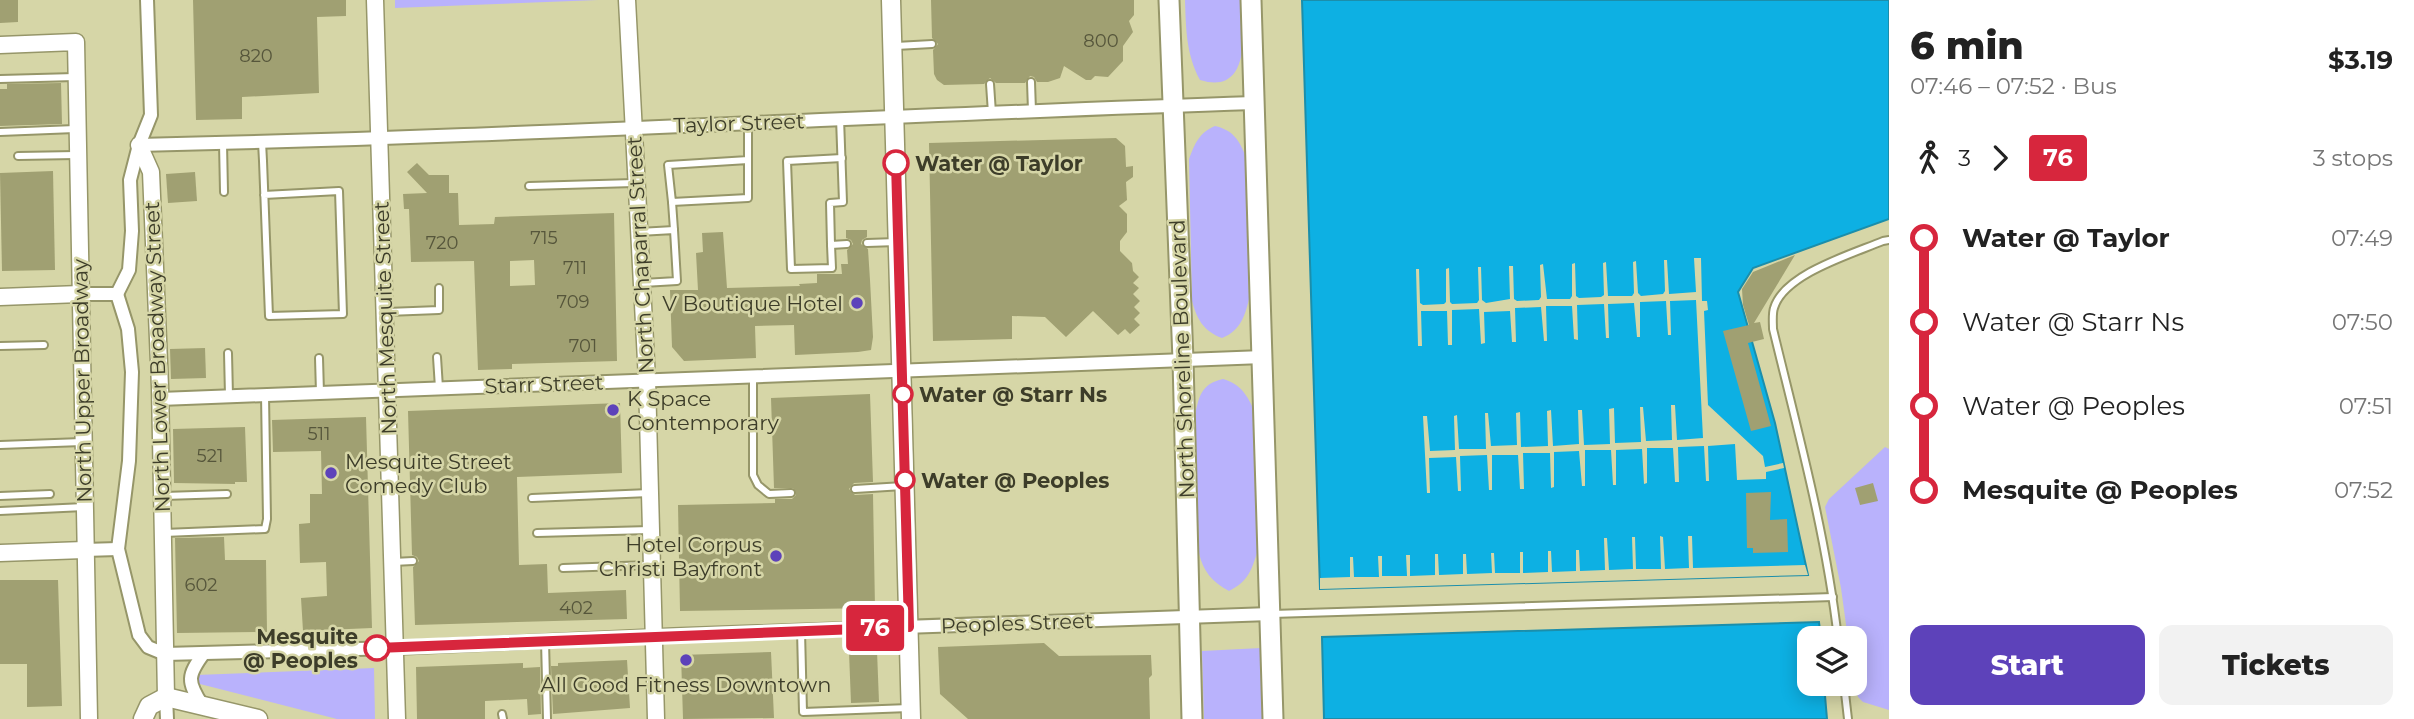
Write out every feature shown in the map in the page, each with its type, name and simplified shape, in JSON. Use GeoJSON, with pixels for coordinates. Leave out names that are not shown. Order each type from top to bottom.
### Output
{"type":"FeatureCollection","features":[{"type":"Feature","properties":{"kind":"main road"},"geometry":{"type":"LineString","coordinates":[[891,0],[911,714]]}},
{"type":"Feature","properties":{"kind":"main road","name":"North Shoreline Boulevard"},"geometry":{"type":"LineString","coordinates":[[1169,0],[1183,360],[1192,719]]}},
{"type":"Feature","properties":{"kind":"main road"},"geometry":{"type":"LineString","coordinates":[[1251,0],[1273,719]]}},
{"type":"Feature","properties":{"kind":"main road"},"geometry":{"type":"LineString","coordinates":[[143,719],[149,706],[166,697],[258,719]]}},
{"type":"Feature","properties":{"kind":"street"},"geometry":{"type":"LineString","coordinates":[[147,0],[151,116],[139,145],[130,180],[132,231],[128,270],[117,294],[128,329],[132,372],[129,461],[118,549],[139,635],[148,647],[165,654]]}},
{"type":"Feature","properties":{"kind":"street","name":"North Mesquite Street"},"geometry":{"type":"LineString","coordinates":[[375,0],[397,719]]}},
{"type":"Feature","properties":{"kind":"street","name":"North Chaparral Street"},"geometry":{"type":"LineString","coordinates":[[627,0],[647,380],[656,719]]}},
{"type":"Feature","properties":{"kind":"street","name":"North Upper Broadway"},"geometry":{"type":"LineString","coordinates":[[0,45],[76,42],[89,719]]}},
{"type":"Feature","properties":{"kind":"street","name":"Taylor Street"},"geometry":{"type":"LineString","coordinates":[[139,145],[380,139],[1254,103]]}},
{"type":"Feature","properties":{"kind":"street","name":"North Lower Broadway Street"},"geometry":{"type":"LineString","coordinates":[[139,145],[151,172],[160,399],[167,719]]}},
{"type":"Feature","properties":{"kind":"street"},"geometry":{"type":"LineString","coordinates":[[0,297],[117,294]]}},
{"type":"Feature","properties":{"kind":"street","name":"Starr Street"},"geometry":{"type":"LineString","coordinates":[[160,399],[1263,357]]}},
{"type":"Feature","properties":{"kind":"street"},"geometry":{"type":"LineString","coordinates":[[0,554],[118,549]]}},
{"type":"Feature","properties":{"kind":"street","name":"Peoples Street"},"geometry":{"type":"LineString","coordinates":[[165,654],[395,648],[1270,614]]}},
{"type":"Feature","properties":{"kind":"street"},"geometry":{"type":"LineString","coordinates":[[202,705],[191,687],[191,671],[204,653]]}},
{"type":"Feature","properties":{"kind":"lane"},"geometry":{"type":"LineString","coordinates":[[892,46],[933,44]]}},
{"type":"Feature","properties":{"kind":"lane"},"geometry":{"type":"LineString","coordinates":[[0,79],[76,77]]}},
{"type":"Feature","properties":{"kind":"lane"},"geometry":{"type":"LineString","coordinates":[[1031,82],[1031,111]]}},
{"type":"Feature","properties":{"kind":"lane"},"geometry":{"type":"LineString","coordinates":[[990,83],[992,113]]}},
{"type":"Feature","properties":{"kind":"lane"},"geometry":{"type":"LineString","coordinates":[[840,118],[842,158],[843,202],[830,203],[832,268],[791,269],[787,160],[842,158]]}},
{"type":"Feature","properties":{"kind":"lane"},"geometry":{"type":"LineString","coordinates":[[672,202],[748,198],[748,122]]}},
{"type":"Feature","properties":{"kind":"lane"},"geometry":{"type":"LineString","coordinates":[[0,132],[77,129]]}},
{"type":"Feature","properties":{"kind":"lane"},"geometry":{"type":"LineString","coordinates":[[262,142],[268,316],[343,314],[339,191],[264,195]]}},
{"type":"Feature","properties":{"kind":"lane"},"geometry":{"type":"LineString","coordinates":[[223,143],[224,192]]}},
{"type":"Feature","properties":{"kind":"lane"},"geometry":{"type":"LineString","coordinates":[[18,156],[78,155]]}},
{"type":"Feature","properties":{"kind":"lane"},"geometry":{"type":"LineString","coordinates":[[642,283],[677,281],[668,165],[748,160]]}},
{"type":"Feature","properties":{"kind":"lane"},"geometry":{"type":"LineString","coordinates":[[529,186],[636,183]]}},
{"type":"Feature","properties":{"kind":"lane"},"geometry":{"type":"LineString","coordinates":[[639,233],[674,230]]}},
{"type":"Feature","properties":{"kind":"lane"},"geometry":{"type":"LineString","coordinates":[[1836,626],[1810,479],[1773,329],[1774,308],[1784,290],[1800,278],[1889,240]]}},
{"type":"Feature","properties":{"kind":"lane"},"geometry":{"type":"LineString","coordinates":[[867,243],[898,242]]}},
{"type":"Feature","properties":{"kind":"lane"},"geometry":{"type":"LineString","coordinates":[[831,245],[847,244]]}},
{"type":"Feature","properties":{"kind":"lane"},"geometry":{"type":"LineString","coordinates":[[385,312],[439,310],[439,288]]}},
{"type":"Feature","properties":{"kind":"lane"},"geometry":{"type":"LineString","coordinates":[[0,346],[44,345]]}},
{"type":"Feature","properties":{"kind":"lane"},"geometry":{"type":"LineString","coordinates":[[228,354],[229,396]]}},
{"type":"Feature","properties":{"kind":"lane"},"geometry":{"type":"LineString","coordinates":[[437,357],[439,388]]}},
{"type":"Feature","properties":{"kind":"lane"},"geometry":{"type":"LineString","coordinates":[[319,358],[320,393]]}},
{"type":"Feature","properties":{"kind":"lane"},"geometry":{"type":"LineString","coordinates":[[753,376],[753,475],[758,485],[769,494],[788,493],[783,484]]}},
{"type":"Feature","properties":{"kind":"lane"},"geometry":{"type":"LineString","coordinates":[[162,533],[265,529],[265,395]]}},
{"type":"Feature","properties":{"kind":"lane"},"geometry":{"type":"LineString","coordinates":[[0,445],[83,442]]}},
{"type":"Feature","properties":{"kind":"lane"},"geometry":{"type":"LineString","coordinates":[[855,489],[905,486]]}},
{"type":"Feature","properties":{"kind":"lane"},"geometry":{"type":"LineString","coordinates":[[532,498],[650,493]]}},
{"type":"Feature","properties":{"kind":"lane"},"geometry":{"type":"LineString","coordinates":[[0,496],[50,494]]}},
{"type":"Feature","properties":{"kind":"lane"},"geometry":{"type":"LineString","coordinates":[[162,496],[227,494]]}},
{"type":"Feature","properties":{"kind":"lane"},"geometry":{"type":"LineString","coordinates":[[0,511],[84,507]]}},
{"type":"Feature","properties":{"kind":"lane"},"geometry":{"type":"LineString","coordinates":[[537,533],[652,530]]}},
{"type":"Feature","properties":{"kind":"lane"},"geometry":{"type":"LineString","coordinates":[[393,562],[412,561]]}},
{"type":"Feature","properties":{"kind":"lane"},"geometry":{"type":"LineString","coordinates":[[563,568],[653,565]]}},
{"type":"Feature","properties":{"kind":"lane"},"geometry":{"type":"LineString","coordinates":[[1270,614],[1833,597]]}},
{"type":"Feature","properties":{"kind":"lane"},"geometry":{"type":"LineString","coordinates":[[800,631],[803,712],[911,714]]}},
{"type":"Feature","properties":{"kind":"lane"},"geometry":{"type":"LineString","coordinates":[[545,641],[547,719]]}},
{"type":"Feature","properties":{"kind":"lane"},"geometry":{"type":"LineString","coordinates":[[1845,696],[1848,719]]}},
{"type":"Feature","properties":{"kind":"shaded area"},"geometry":{"type":"Polygon","coordinates":[[[395,0],[598,0],[395,8],[395,0]]]}},
{"type":"Feature","properties":{"kind":"shaded area"},"geometry":{"type":"Polygon","coordinates":[[[1185,0],[1242,0],[1241,58],[1228,79],[1217,82],[1200,80],[1189,51],[1185,0]]]}},
{"type":"Feature","properties":{"kind":"shaded area"},"geometry":{"type":"Polygon","coordinates":[[[1215,126],[1235,137],[1246,157],[1249,299],[1241,322],[1222,338],[1202,324],[1192,301],[1189,159],[1198,139],[1215,126]]]}},
{"type":"Feature","properties":{"kind":"shaded area"},"geometry":{"type":"Polygon","coordinates":[[[1223,379],[1243,391],[1255,412],[1257,553],[1248,576],[1229,591],[1209,575],[1199,553],[1195,416],[1202,392],[1210,384],[1223,379]]]}},
{"type":"Feature","properties":{"kind":"shaded area"},"geometry":{"type":"Polygon","coordinates":[[[1885,447],[1889,449],[1889,710],[1863,702],[1858,696],[1867,696],[1867,626],[1846,626],[1825,507],[1829,499],[1885,447]]]}},
{"type":"Feature","properties":{"kind":"shaded area"},"geometry":{"type":"Polygon","coordinates":[[[1261,648],[1263,719],[1204,719],[1202,651],[1261,648]]]}},
{"type":"Feature","properties":{"kind":"shaded area"},"geometry":{"type":"Polygon","coordinates":[[[374,668],[375,719],[337,719],[196,683],[196,675],[374,668]]]}},
{"type":"Feature","properties":{"kind":"water"},"geometry":{"type":"Polygon","coordinates":[[[1302,0],[1889,0],[1889,219],[1753,268],[1738,292],[1775,423],[1808,575],[1320,589],[1302,0]]]}},
{"type":"Feature","properties":{"kind":"water"},"geometry":{"type":"Polygon","coordinates":[[[1819,622],[1819,626],[1797,626],[1797,696],[1825,696],[1827,719],[1324,719],[1322,637],[1819,622]]]}},
{"type":"Feature","properties":{"kind":"pier"},"geometry":{"type":"Polygon","coordinates":[[[1694,258],[1701,258],[1702,301],[1707,301],[1708,310],[1704,311],[1708,405],[1763,456],[1765,467],[1783,463],[1784,468],[1766,472],[1766,479],[1737,480],[1735,444],[1708,446],[1709,481],[1706,481],[1704,446],[1678,447],[1679,482],[1675,482],[1673,448],[1647,448],[1647,483],[1644,484],[1642,449],[1616,450],[1616,485],[1613,485],[1611,450],[1585,450],[1585,486],[1582,486],[1579,451],[1554,452],[1554,487],[1551,488],[1550,453],[1523,453],[1524,489],[1520,489],[1518,455],[1492,455],[1492,490],[1489,490],[1487,455],[1460,456],[1461,491],[1458,491],[1456,457],[1429,458],[1430,493],[1427,493],[1423,416],[1427,416],[1430,451],[1455,450],[1454,416],[1457,415],[1459,449],[1486,449],[1485,413],[1488,413],[1491,446],[1517,445],[1516,413],[1520,412],[1521,447],[1548,446],[1547,411],[1551,410],[1553,446],[1579,444],[1578,410],[1582,410],[1584,445],[1610,444],[1609,409],[1614,408],[1615,443],[1641,442],[1640,407],[1643,407],[1646,441],[1672,440],[1671,405],[1675,405],[1677,440],[1703,438],[1696,300],[1670,301],[1671,335],[1668,335],[1666,301],[1640,302],[1640,337],[1637,337],[1634,303],[1608,304],[1609,338],[1606,338],[1604,304],[1577,305],[1578,340],[1574,339],[1572,306],[1546,306],[1547,341],[1544,341],[1541,307],[1515,308],[1516,342],[1512,342],[1510,311],[1484,312],[1485,343],[1481,344],[1479,309],[1452,310],[1452,345],[1448,345],[1447,311],[1421,311],[1422,346],[1418,346],[1416,269],[1419,269],[1420,303],[1423,305],[1446,302],[1446,269],[1449,268],[1450,302],[1477,303],[1478,267],[1481,267],[1482,300],[1486,303],[1510,299],[1509,266],[1513,266],[1514,299],[1539,300],[1540,265],[1543,264],[1547,299],[1570,299],[1572,264],[1575,263],[1576,296],[1579,298],[1604,295],[1603,263],[1606,262],[1608,296],[1632,296],[1633,262],[1636,261],[1638,293],[1641,296],[1663,294],[1665,291],[1664,260],[1667,260],[1669,294],[1696,292],[1694,258]]]}},
{"type":"Feature","properties":{"kind":"pier"},"geometry":{"type":"Polygon","coordinates":[[[1660,536],[1663,537],[1665,569],[1689,568],[1688,536],[1692,536],[1693,568],[1805,565],[1808,575],[1320,589],[1320,578],[1350,577],[1350,557],[1353,557],[1354,577],[1379,577],[1378,556],[1382,556],[1382,576],[1407,576],[1406,555],[1410,555],[1410,576],[1435,575],[1435,554],[1438,554],[1439,575],[1463,574],[1463,554],[1466,554],[1467,574],[1492,573],[1491,553],[1494,553],[1495,573],[1520,573],[1520,552],[1523,552],[1523,573],[1548,572],[1548,551],[1551,551],[1552,572],[1576,571],[1576,550],[1579,550],[1580,571],[1605,570],[1604,538],[1607,538],[1609,570],[1633,569],[1632,537],[1635,537],[1636,569],[1661,569],[1660,536]]]}},
{"type":"Feature","properties":{"kind":"building"},"geometry":{"type":"Polygon","coordinates":[[[0,0],[18,0],[18,22],[0,23],[0,0]]]}},
{"type":"Feature","properties":{"kind":"building"},"geometry":{"type":"Polygon","coordinates":[[[193,0],[346,0],[346,16],[317,17],[319,93],[242,97],[242,119],[196,120],[193,0]]]}},
{"type":"Feature","properties":{"kind":"building"},"geometry":{"type":"Polygon","coordinates":[[[931,0],[1134,0],[1134,15],[1129,21],[1133,32],[1123,46],[1123,61],[1108,77],[1095,76],[1086,80],[1064,66],[1060,78],[1048,82],[1037,82],[1030,76],[1025,83],[996,83],[990,78],[984,84],[944,85],[934,74],[933,50],[938,44],[932,38],[931,0]]]}},
{"type":"Feature","properties":{"kind":"building"},"geometry":{"type":"Polygon","coordinates":[[[61,83],[62,124],[0,126],[0,89],[7,89],[7,84],[61,83]]]}},
{"type":"Feature","properties":{"kind":"building"},"geometry":{"type":"Polygon","coordinates":[[[1116,138],[1125,146],[1126,167],[1133,166],[1133,177],[1126,182],[1127,200],[1119,206],[1127,214],[1127,232],[1120,241],[1120,251],[1132,263],[1133,271],[1139,277],[1133,283],[1139,288],[1133,294],[1140,301],[1134,307],[1140,313],[1134,319],[1140,325],[1130,334],[1125,329],[1118,335],[1093,311],[1066,337],[1045,317],[1012,316],[1012,339],[933,341],[929,143],[1116,138]]]}},
{"type":"Feature","properties":{"kind":"building"},"geometry":{"type":"Polygon","coordinates":[[[417,163],[429,175],[449,175],[449,193],[458,193],[459,225],[494,224],[495,217],[614,213],[617,361],[512,364],[512,369],[478,370],[474,261],[411,262],[409,209],[404,209],[403,194],[427,193],[407,172],[417,163]],[[534,260],[510,261],[510,286],[535,285],[534,260]]]}},
{"type":"Feature","properties":{"kind":"building"},"geometry":{"type":"Polygon","coordinates":[[[53,171],[55,270],[2,271],[0,173],[53,171]]]}},
{"type":"Feature","properties":{"kind":"building"},"geometry":{"type":"Polygon","coordinates":[[[195,172],[197,201],[168,203],[166,174],[195,172]]]}},
{"type":"Feature","properties":{"kind":"building"},"geometry":{"type":"Polygon","coordinates":[[[846,230],[867,230],[867,237],[861,244],[868,249],[873,337],[871,350],[795,355],[794,325],[755,326],[756,358],[684,361],[672,347],[670,290],[698,290],[696,253],[703,252],[702,233],[723,232],[727,288],[800,286],[799,284],[817,283],[817,274],[842,274],[841,264],[848,264],[847,250],[853,244],[846,238],[846,230]]]}},
{"type":"Feature","properties":{"kind":"building"},"geometry":{"type":"Polygon","coordinates":[[[1795,255],[1754,323],[1760,322],[1764,339],[1748,343],[1771,426],[1751,431],[1723,331],[1749,325],[1742,289],[1753,272],[1795,255]]]}},
{"type":"Feature","properties":{"kind":"building"},"geometry":{"type":"Polygon","coordinates":[[[205,348],[206,378],[171,379],[170,349],[205,348]]]}},
{"type":"Feature","properties":{"kind":"building","name":"Hotel Corpus Christi Bayfront"},"geometry":{"type":"Polygon","coordinates":[[[870,394],[873,482],[854,483],[849,489],[855,495],[873,494],[875,608],[680,611],[678,505],[775,503],[775,499],[792,499],[796,495],[793,488],[774,488],[771,398],[870,394]]]}},
{"type":"Feature","properties":{"kind":"building"},"geometry":{"type":"Polygon","coordinates":[[[620,403],[622,473],[517,477],[519,565],[547,564],[548,593],[626,590],[627,619],[415,625],[413,567],[419,561],[412,555],[408,411],[620,403]]]}},
{"type":"Feature","properties":{"kind":"building"},"geometry":{"type":"Polygon","coordinates":[[[366,417],[372,628],[303,631],[301,598],[327,596],[326,562],[300,563],[299,524],[310,523],[310,494],[322,494],[321,451],[273,452],[272,420],[366,417]]]}},
{"type":"Feature","properties":{"kind":"building"},"geometry":{"type":"Polygon","coordinates":[[[245,427],[247,482],[174,483],[173,429],[245,427]]]}},
{"type":"Feature","properties":{"kind":"building"},"geometry":{"type":"Polygon","coordinates":[[[1873,483],[1878,501],[1860,505],[1855,488],[1873,483]]]}},
{"type":"Feature","properties":{"kind":"building"},"geometry":{"type":"Polygon","coordinates":[[[1771,492],[1770,520],[1787,519],[1788,552],[1753,553],[1753,548],[1747,548],[1746,493],[1771,492]]]}},
{"type":"Feature","properties":{"kind":"building"},"geometry":{"type":"Polygon","coordinates":[[[224,537],[225,560],[266,560],[267,632],[177,633],[175,538],[224,537]]]}},
{"type":"Feature","properties":{"kind":"building"},"geometry":{"type":"Polygon","coordinates":[[[0,580],[58,580],[62,706],[27,707],[27,664],[0,664],[0,580]]]}},
{"type":"Feature","properties":{"kind":"building"},"geometry":{"type":"Polygon","coordinates":[[[1044,643],[1059,656],[1151,655],[1150,719],[968,719],[940,694],[938,647],[1044,643]]]}},
{"type":"Feature","properties":{"kind":"building"},"geometry":{"type":"Polygon","coordinates":[[[877,651],[879,702],[851,703],[849,652],[877,651]]]}},
{"type":"Feature","properties":{"kind":"building"},"geometry":{"type":"Polygon","coordinates":[[[771,652],[774,718],[683,719],[681,655],[771,652]]]}},
{"type":"Feature","properties":{"kind":"building"},"geometry":{"type":"Polygon","coordinates":[[[627,660],[630,708],[553,714],[551,666],[558,666],[558,663],[627,660]]]}},
{"type":"Feature","properties":{"kind":"building"},"geometry":{"type":"Polygon","coordinates":[[[523,663],[523,668],[540,667],[541,714],[528,715],[527,699],[485,701],[485,719],[417,719],[416,667],[523,663]]]}},
{"type":"Feature","properties":{"kind":"bus line","name":"76"},"geometry":{"type":"LineString","coordinates":[[377,648],[909,627],[896,163]]}},
{"type":"Feature","properties":{"kind":"place","name":"Water @ Taylor"},"geometry":{"type":"Point","coordinates":[896,163]}},
{"type":"Feature","properties":{"kind":"place","name":"V Boutique Hotel"},"geometry":{"type":"Point","coordinates":[857,303]}},
{"type":"Feature","properties":{"kind":"place","name":"Water @ Starr Ns"},"geometry":{"type":"Point","coordinates":[903,394]}},
{"type":"Feature","properties":{"kind":"place","name":"K Space Contemporary"},"geometry":{"type":"Point","coordinates":[613,410]}},
{"type":"Feature","properties":{"kind":"place","name":"Mesquite Street Comedy Club"},"geometry":{"type":"Point","coordinates":[331,473]}},
{"type":"Feature","properties":{"kind":"place","name":"Water @ Peoples"},"geometry":{"type":"Point","coordinates":[905,480]}},
{"type":"Feature","properties":{"kind":"place","name":"Hotel Corpus Christi Bayfront"},"geometry":{"type":"Point","coordinates":[776,556]}},
{"type":"Feature","properties":{"kind":"place","name":"Mesquite @ Peoples"},"geometry":{"type":"Point","coordinates":[377,648]}},
{"type":"Feature","properties":{"kind":"place","name":"All Good Fitness Downtown"},"geometry":{"type":"Point","coordinates":[686,660]}}]}
